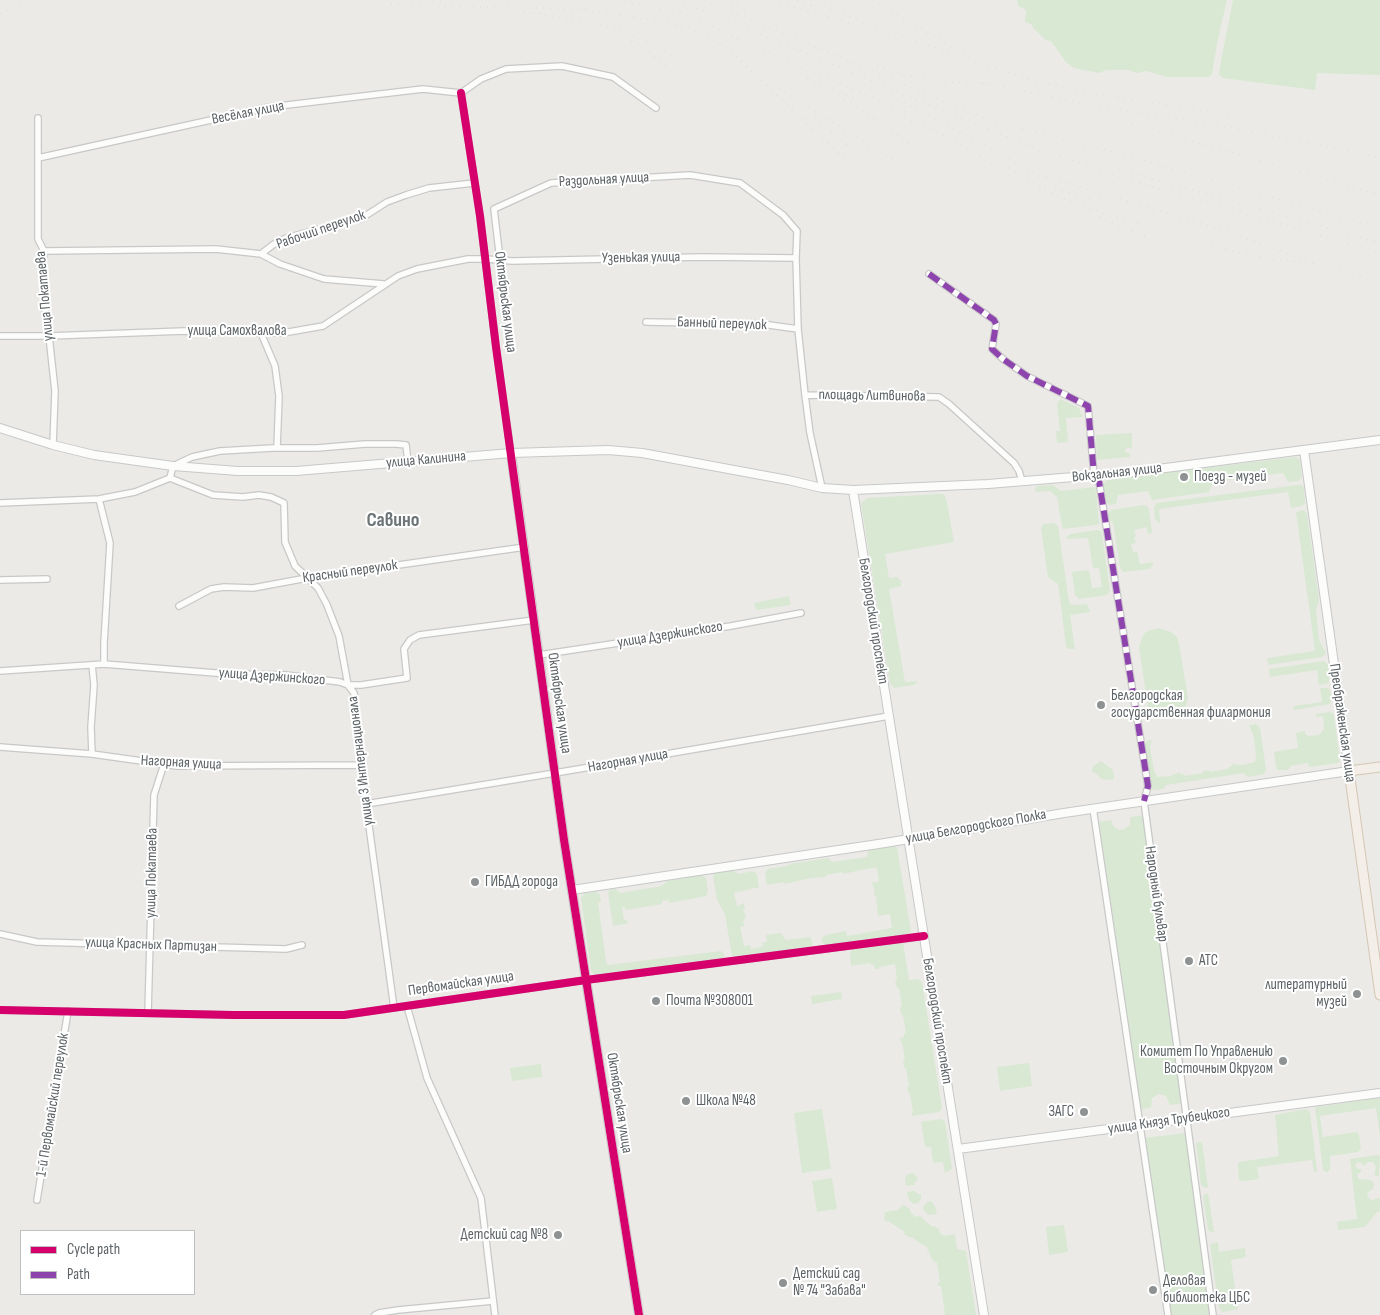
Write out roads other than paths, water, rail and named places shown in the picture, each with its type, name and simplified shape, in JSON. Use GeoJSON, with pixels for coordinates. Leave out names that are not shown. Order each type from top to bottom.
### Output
{"type":"FeatureCollection","features":[{"type":"Feature","properties":{"kind":"main road","name":"улица Калинина"},"geometry":{"type":"LineString","coordinates":[[0,428],[53,445],[94,455],[173,466],[238,471],[271,472],[511,453],[608,450],[642,453],[822,488],[852,490]]}},
{"type":"Feature","properties":{"kind":"main road","name":"Вокзальная улица"},"geometry":{"type":"LineString","coordinates":[[852,490],[1096,475],[1380,440]]}},
{"type":"Feature","properties":{"kind":"main road","name":"Преображенская улица"},"geometry":{"type":"LineString","coordinates":[[1304,450],[1380,995]]}},
{"type":"Feature","properties":{"kind":"main road","name":"Октябрьская улица"},"geometry":{"type":"LineString","coordinates":[[511,453],[572,890],[639,1315]]}},
{"type":"Feature","properties":{"kind":"main road","name":"Белгородский проспект"},"geometry":{"type":"LineString","coordinates":[[852,490],[984,1315]]}},
{"type":"Feature","properties":{"kind":"main road","name":"улица Белгородского Полка"},"geometry":{"type":"LineString","coordinates":[[572,890],[908,839],[1093,808],[1380,767]]}},
{"type":"Feature","properties":{"kind":"main road","name":"улица Князя Трубецкого"},"geometry":{"type":"LineString","coordinates":[[958,1150],[1380,1093]]}},
{"type":"Feature","properties":{"kind":"street"},"geometry":{"type":"LineString","coordinates":[[461,93],[481,79],[506,69],[562,66],[613,77],[656,108]]}},
{"type":"Feature","properties":{"kind":"street","name":"Весёлая улица"},"geometry":{"type":"LineString","coordinates":[[38,158],[270,107],[423,89],[461,93]]}},
{"type":"Feature","properties":{"kind":"street","name":"Октябрьская улица"},"geometry":{"type":"LineString","coordinates":[[461,93],[486,258],[511,453]]}},
{"type":"Feature","properties":{"kind":"street","name":"улица Покатаева"},"geometry":{"type":"LineString","coordinates":[[38,118],[38,239],[44,251],[46,325],[55,391],[53,445]]}},
{"type":"Feature","properties":{"kind":"street","name":"Раздольная улица"},"geometry":{"type":"LineString","coordinates":[[500,260],[494,209],[551,183],[690,175],[740,184],[783,215],[797,231],[796,258]]}},
{"type":"Feature","properties":{"kind":"street","name":"Рабочий переулок"},"geometry":{"type":"LineString","coordinates":[[44,251],[216,249],[261,254],[286,238],[362,218],[387,202],[406,195],[429,188],[474,183]]}},
{"type":"Feature","properties":{"kind":"street"},"geometry":{"type":"LineString","coordinates":[[261,254],[280,264],[324,279],[384,284]]}},
{"type":"Feature","properties":{"kind":"street","name":"Узенькая улица"},"geometry":{"type":"LineString","coordinates":[[486,258],[500,260],[701,257],[796,258]]}},
{"type":"Feature","properties":{"kind":"street","name":"улица Самохвалова"},"geometry":{"type":"LineString","coordinates":[[0,336],[184,331],[282,333],[323,326],[398,276],[418,269],[486,258]]}},
{"type":"Feature","properties":{"kind":"street"},"geometry":{"type":"LineString","coordinates":[[796,258],[798,329],[805,395],[810,433],[822,488]]}},
{"type":"Feature","properties":{"kind":"street","name":"Народный бульвар"},"geometry":{"type":"LineString","coordinates":[[929,274],[994,320],[996,324],[992,349],[1014,368],[1088,406],[1096,475],[1148,786],[1144,801],[1213,1315]]}},
{"type":"Feature","properties":{"kind":"street","name":"Банный переулок"},"geometry":{"type":"LineString","coordinates":[[646,322],[762,324],[798,329]]}},
{"type":"Feature","properties":{"kind":"street"},"geometry":{"type":"LineString","coordinates":[[261,333],[275,366],[279,396],[276,448]]}},
{"type":"Feature","properties":{"kind":"street","name":"площадь Литвинова"},"geometry":{"type":"LineString","coordinates":[[805,395],[939,397],[1014,463],[1019,470],[1022,481]]}},
{"type":"Feature","properties":{"kind":"street"},"geometry":{"type":"LineString","coordinates":[[0,503],[98,499],[135,492],[170,478],[173,466],[192,457],[220,451],[401,444],[406,445],[408,462]]}},
{"type":"Feature","properties":{"kind":"street","name":"улица 3 Интернационала"},"geometry":{"type":"LineString","coordinates":[[170,478],[214,495],[230,497],[271,496],[284,503],[285,542],[295,566],[318,588],[327,605],[339,636],[348,685],[354,692],[366,804],[394,1008]]}},
{"type":"Feature","properties":{"kind":"street"},"geometry":{"type":"LineString","coordinates":[[98,499],[110,543],[104,664]]}},
{"type":"Feature","properties":{"kind":"street","name":"Красный переулок"},"geometry":{"type":"LineString","coordinates":[[178,606],[211,589],[224,587],[253,588],[307,578],[525,547]]}},
{"type":"Feature","properties":{"kind":"street"},"geometry":{"type":"LineString","coordinates":[[0,580],[47,579]]}},
{"type":"Feature","properties":{"kind":"street","name":"улица Дзержинского"},"geometry":{"type":"LineString","coordinates":[[539,655],[731,626],[801,613]]}},
{"type":"Feature","properties":{"kind":"street","name":"улица Дзержинского"},"geometry":{"type":"LineString","coordinates":[[0,671],[104,664],[228,674],[286,675],[340,682],[348,685],[361,685],[407,678],[404,649],[410,640],[419,635],[534,620]]}},
{"type":"Feature","properties":{"kind":"street"},"geometry":{"type":"LineString","coordinates":[[92,665],[94,685],[91,727],[92,754]]}},
{"type":"Feature","properties":{"kind":"street","name":"Нагорная улица"},"geometry":{"type":"LineString","coordinates":[[366,804],[555,774],[889,716]]}},
{"type":"Feature","properties":{"kind":"street","name":"Нагорная улица"},"geometry":{"type":"LineString","coordinates":[[0,747],[92,754],[164,764],[362,765]]}},
{"type":"Feature","properties":{"kind":"street","name":"улица Покатаева"},"geometry":{"type":"LineString","coordinates":[[148,1013],[154,795],[164,764]]}},
{"type":"Feature","properties":{"kind":"street"},"geometry":{"type":"LineString","coordinates":[[1093,808],[1168,1315]]}},
{"type":"Feature","properties":{"kind":"street","name":"улица Красных Партизан"},"geometry":{"type":"LineString","coordinates":[[0,934],[37,942],[286,949],[302,945]]}},
{"type":"Feature","properties":{"kind":"street","name":"Первомайская улица"},"geometry":{"type":"LineString","coordinates":[[0,1010],[233,1015],[344,1015],[586,980],[924,936]]}},
{"type":"Feature","properties":{"kind":"street"},"geometry":{"type":"LineString","coordinates":[[407,1006],[427,1078],[481,1198],[495,1315]]}},
{"type":"Feature","properties":{"kind":"street","name":"1-й Первомайский переулок"},"geometry":{"type":"LineString","coordinates":[[37,1200],[68,1011]]}},
{"type":"Feature","properties":{"kind":"street"},"geometry":{"type":"LineString","coordinates":[[375,1315],[379,1313],[493,1301]]}},
{"type":"Feature","properties":{"kind":"railway"},"geometry":{"type":"LineString","coordinates":[[0,14],[31,0]]}},
{"type":"Feature","properties":{"kind":"railway"},"geometry":{"type":"LineString","coordinates":[[618,0],[679,13],[703,22],[746,43],[910,114]]}},
{"type":"Feature","properties":{"kind":"railway"},"geometry":{"type":"LineString","coordinates":[[677,0],[1031,147],[1133,181],[1380,253]]}},
{"type":"Feature","properties":{"kind":"railway"},"geometry":{"type":"LineString","coordinates":[[705,0],[988,120],[1117,153],[1380,228]]}},
{"type":"Feature","properties":{"kind":"railway"},"geometry":{"type":"LineString","coordinates":[[725,0],[746,10]]}},
{"type":"Feature","properties":{"kind":"railway"},"geometry":{"type":"LineString","coordinates":[[767,0],[849,23]]}},
{"type":"Feature","properties":{"kind":"railway"},"geometry":{"type":"LineString","coordinates":[[797,0],[814,7]]}},
{"type":"Feature","properties":{"kind":"railway"},"geometry":{"type":"LineString","coordinates":[[811,0],[862,22],[953,54]]}},
{"type":"Feature","properties":{"kind":"railway"},"geometry":{"type":"LineString","coordinates":[[873,0],[977,62],[1025,78],[1087,93],[1233,115]]}},
{"type":"Feature","properties":{"kind":"railway"},"geometry":{"type":"LineString","coordinates":[[391,4],[446,1]]}},
{"type":"Feature","properties":{"kind":"railway"},"geometry":{"type":"LineString","coordinates":[[438,6],[581,9],[658,21],[692,29],[729,50],[844,158]]}},
{"type":"Feature","properties":{"kind":"railway"},"geometry":{"type":"LineString","coordinates":[[524,12],[621,30],[654,44],[675,59]]}},
{"type":"Feature","properties":{"kind":"railway"},"geometry":{"type":"LineString","coordinates":[[631,41],[668,67]]}},
{"type":"Feature","properties":{"kind":"railway"},"geometry":{"type":"LineString","coordinates":[[877,66],[906,75],[944,82],[990,83]]}},
{"type":"Feature","properties":{"kind":"railway"},"geometry":{"type":"LineString","coordinates":[[807,79],[856,99]]}},
{"type":"Feature","properties":{"kind":"railway"},"geometry":{"type":"LineString","coordinates":[[983,83],[1380,157]]}},
{"type":"Feature","properties":{"kind":"railway"},"geometry":{"type":"LineString","coordinates":[[773,85],[898,163]]}},
{"type":"Feature","properties":{"kind":"railway"},"geometry":{"type":"LineString","coordinates":[[885,93],[1036,174],[1233,233],[1309,262],[1380,282]]}},
{"type":"Feature","properties":{"kind":"railway"},"geometry":{"type":"LineString","coordinates":[[844,100],[859,108],[910,144]]}},
{"type":"Feature","properties":{"kind":"railway"},"geometry":{"type":"LineString","coordinates":[[898,115],[955,140],[1015,179]]}},
{"type":"Feature","properties":{"kind":"railway"},"geometry":{"type":"LineString","coordinates":[[815,117],[852,149]]}},
{"type":"Feature","properties":{"kind":"railway"},"geometry":{"type":"LineString","coordinates":[[1118,120],[1380,195]]}},
{"type":"Feature","properties":{"kind":"railway"},"geometry":{"type":"LineString","coordinates":[[1009,168],[1053,194],[1082,207],[1144,225]]}},
{"type":"Feature","properties":{"kind":"railway"},"geometry":{"type":"LineString","coordinates":[[1118,169],[1380,243]]}},
{"type":"Feature","properties":{"kind":"railway"},"geometry":{"type":"LineString","coordinates":[[1055,189],[1095,201]]}},
{"type":"Feature","properties":{"kind":"railway"},"geometry":{"type":"LineString","coordinates":[[1099,217],[1147,237]]}},
{"type":"Feature","properties":{"kind":"railway"},"geometry":{"type":"LineString","coordinates":[[1205,244],[1276,260],[1297,261]]}},
{"type":"Feature","properties":{"kind":"place","name":"Поезд - музей"},"geometry":{"type":"Point","coordinates":[1184,477]}},
{"type":"Feature","properties":{"kind":"place","name":"Белгородская государственная филармония"},"geometry":{"type":"Point","coordinates":[1101,705]}},
{"type":"Feature","properties":{"kind":"place","name":"ГИБДД города"},"geometry":{"type":"Point","coordinates":[475,882]}},
{"type":"Feature","properties":{"kind":"place","name":"АТС"},"geometry":{"type":"Point","coordinates":[1189,961]}},
{"type":"Feature","properties":{"kind":"place","name":"литературный музей"},"geometry":{"type":"Point","coordinates":[1357,994]}},
{"type":"Feature","properties":{"kind":"place","name":"Почта №308001"},"geometry":{"type":"Point","coordinates":[656,1001]}},
{"type":"Feature","properties":{"kind":"place","name":"Комитет По Управлению Восточным Округом"},"geometry":{"type":"Point","coordinates":[1283,1061]}},
{"type":"Feature","properties":{"kind":"place","name":"Школа №48"},"geometry":{"type":"Point","coordinates":[686,1101]}},
{"type":"Feature","properties":{"kind":"place","name":"ЗАГС"},"geometry":{"type":"Point","coordinates":[1084,1112]}},
{"type":"Feature","properties":{"kind":"place","name":"Детский сад №8"},"geometry":{"type":"Point","coordinates":[558,1235]}},
{"type":"Feature","properties":{"kind":"place","name":"Детский сад № 74 \"Забава\""},"geometry":{"type":"Point","coordinates":[783,1283]}},
{"type":"Feature","properties":{"kind":"place","name":"Деловая библиотека ЦБС"},"geometry":{"type":"Point","coordinates":[1153,1290]}},
{"type":"Feature","properties":{"kind":"district","name":"Савино"},"geometry":{"type":"Point","coordinates":[393,521]}}]}
